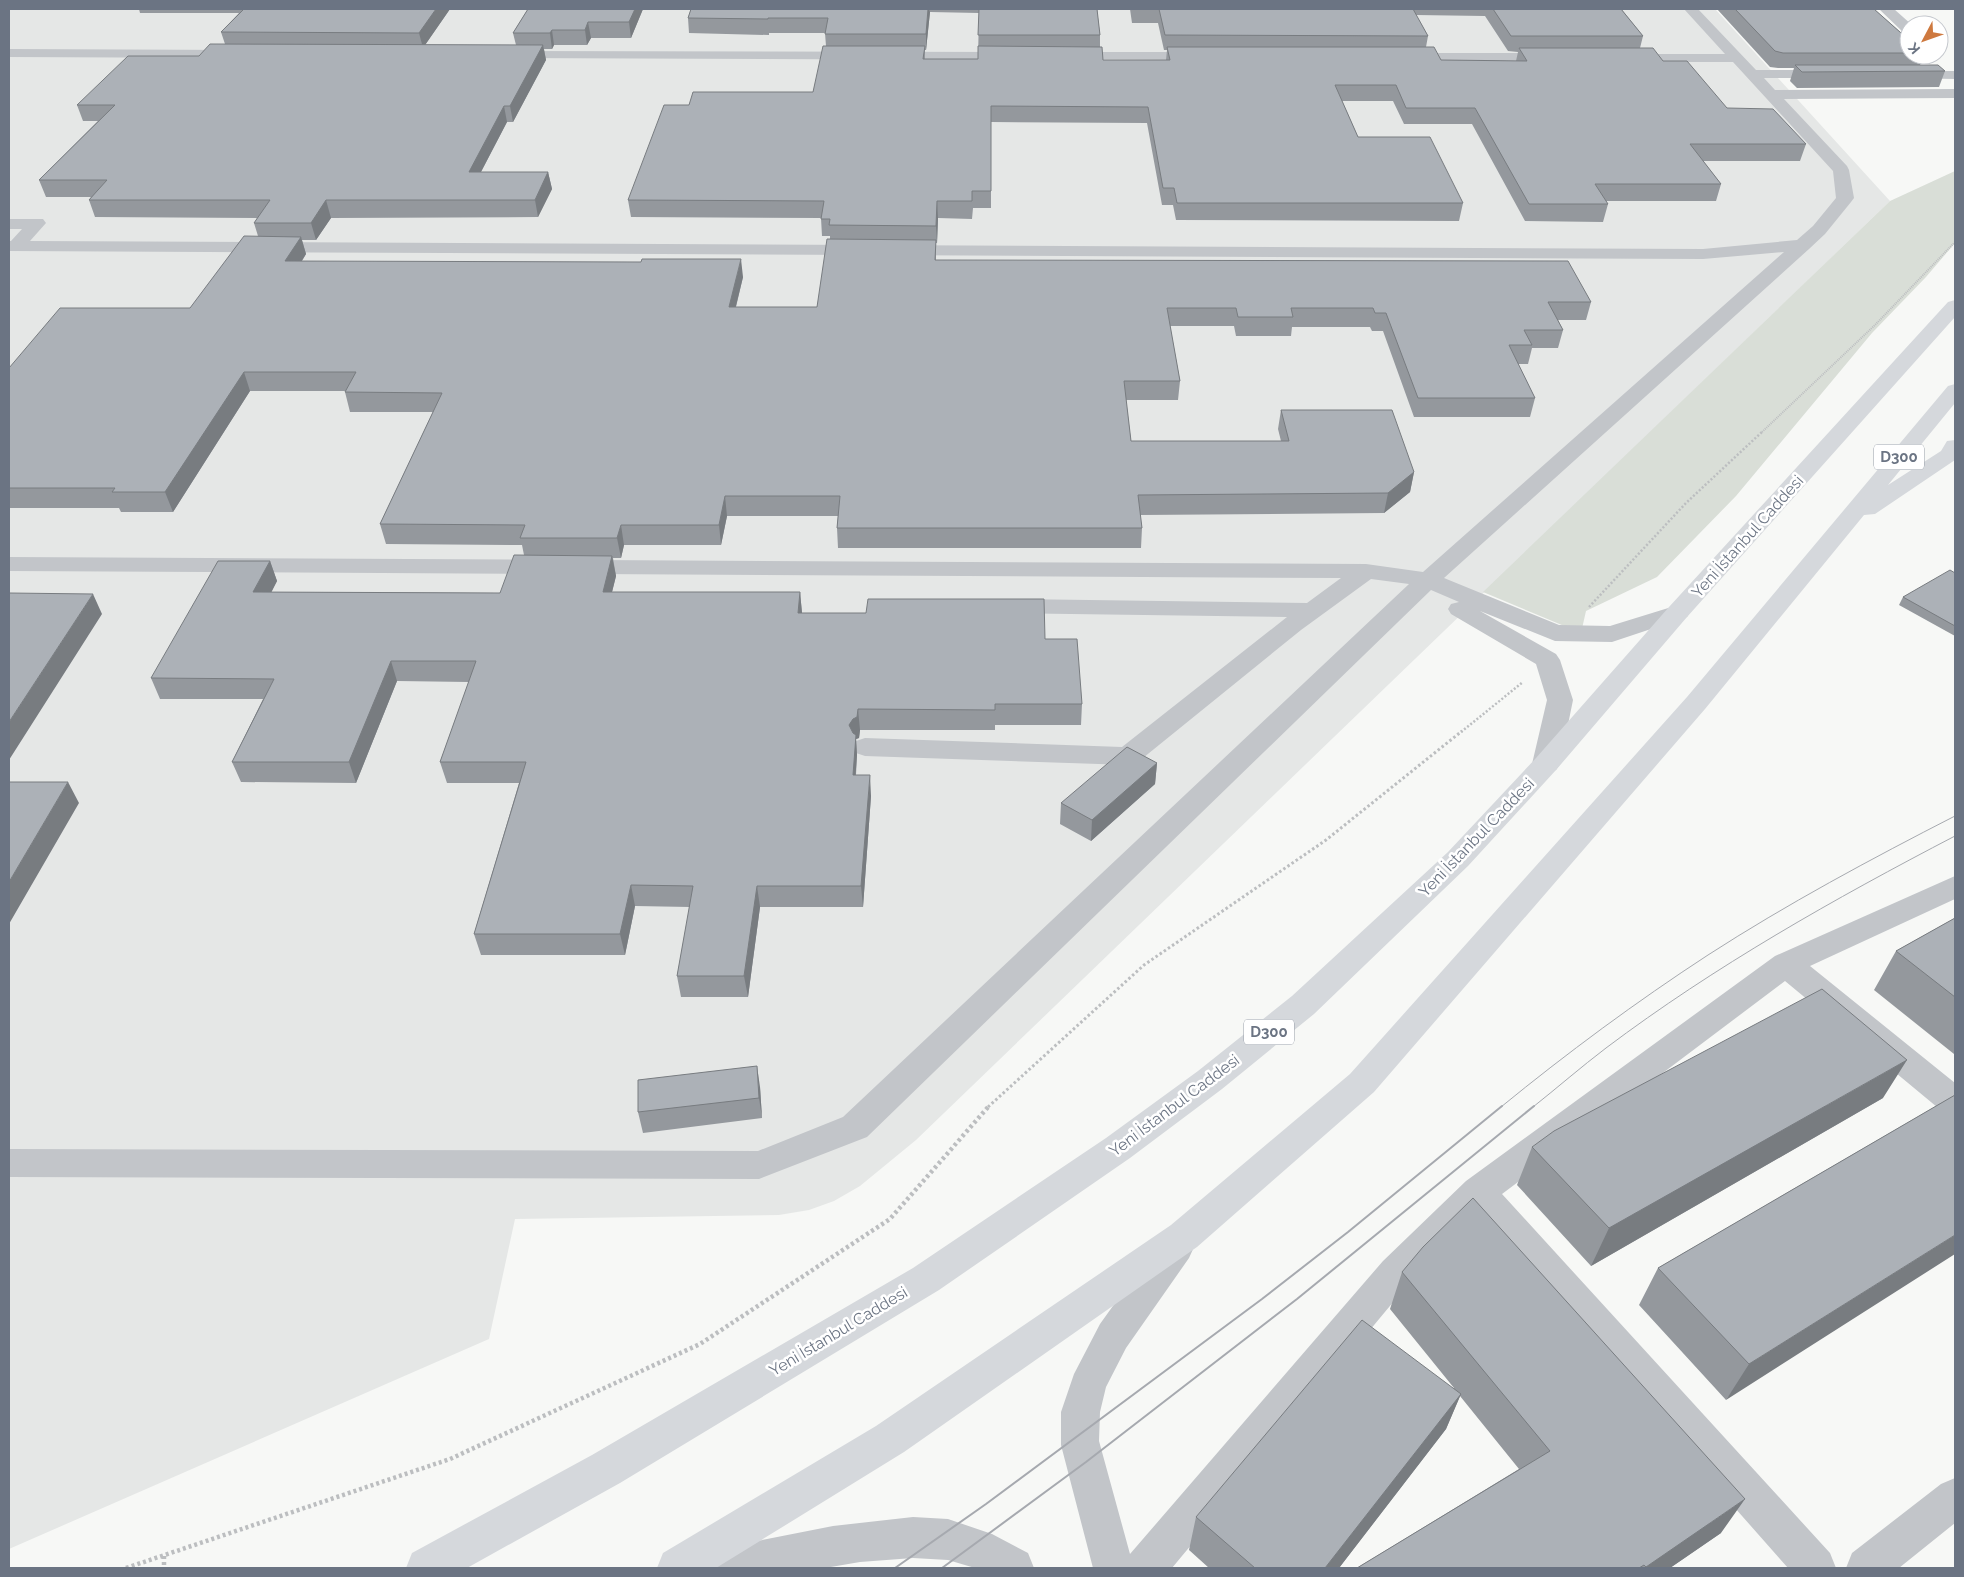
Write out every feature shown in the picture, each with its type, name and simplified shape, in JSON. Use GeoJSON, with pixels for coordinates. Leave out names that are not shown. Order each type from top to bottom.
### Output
{"type":"FeatureCollection","features":[{"type":"Feature","properties":{"kind":"highway","name":"Yeni İstanbul Caddesi"},"geometry":{"type":"LineString","coordinates":[[427,1568],[606,1469],[831,1337],[934,1274],[1118,1148],[1210,1080],[1303,1005],[1458,859],[1546,764],[1678,612],[1955,306]]}},
{"type":"Feature","properties":{"kind":"highway","name":"D300"},"geometry":{"type":"LineString","coordinates":[[678,1568],[890,1438],[1184,1236],[1362,1083],[1696,703],[1955,390]]}},
{"type":"Feature","properties":{"kind":"highway"},"geometry":{"type":"LineString","coordinates":[[1843,525],[1949,455],[1955,446]]}},
{"type":"Feature","properties":{"kind":"street"},"geometry":{"type":"LineString","coordinates":[[9,1162],[760,1166],[855,1127],[1428,580],[1803,245],[1819,230],[1845,198],[1841,170],[1691,9]]}},
{"type":"Feature","properties":{"kind":"street"},"geometry":{"type":"LineString","coordinates":[[1886,9],[1899,21]]}},
{"type":"Feature","properties":{"kind":"street"},"geometry":{"type":"LineString","coordinates":[[9,53],[248,54]]}},
{"type":"Feature","properties":{"kind":"street"},"geometry":{"type":"LineString","coordinates":[[498,55],[1028,56]]}},
{"type":"Feature","properties":{"kind":"street"},"geometry":{"type":"LineString","coordinates":[[1047,56],[1217,56]]}},
{"type":"Feature","properties":{"kind":"street"},"geometry":{"type":"LineString","coordinates":[[1387,57],[1567,57]]}},
{"type":"Feature","properties":{"kind":"street"},"geometry":{"type":"LineString","coordinates":[[1607,58],[1848,74]]}},
{"type":"Feature","properties":{"kind":"street"},"geometry":{"type":"LineString","coordinates":[[1897,74],[1955,74]]}},
{"type":"Feature","properties":{"kind":"street"},"geometry":{"type":"LineString","coordinates":[[1771,95],[1955,94]]}},
{"type":"Feature","properties":{"kind":"street"},"geometry":{"type":"LineString","coordinates":[[9,224],[37,223],[12,246]]}},
{"type":"Feature","properties":{"kind":"street"},"geometry":{"type":"LineString","coordinates":[[12,246],[1703,254],[1803,245]]}},
{"type":"Feature","properties":{"kind":"street"},"geometry":{"type":"LineString","coordinates":[[9,564],[1366,571],[1428,580],[1555,633],[1612,634],[1678,612]]}},
{"type":"Feature","properties":{"kind":"street"},"geometry":{"type":"LineString","coordinates":[[865,747],[1128,756],[1292,625],[1366,571]]}},
{"type":"Feature","properties":{"kind":"street"},"geometry":{"type":"LineString","coordinates":[[1428,580],[1452,604],[1547,660],[1560,700],[1546,764]]}},
{"type":"Feature","properties":{"kind":"street"},"geometry":{"type":"LineString","coordinates":[[989,606],[1313,610]]}},
{"type":"Feature","properties":{"kind":"street"},"geometry":{"type":"LineString","coordinates":[[1145,1568],[1396,1272],[1478,1192],[1786,964],[1955,886]]}},
{"type":"Feature","properties":{"kind":"street"},"geometry":{"type":"LineString","coordinates":[[1786,964],[1955,1102]]}},
{"type":"Feature","properties":{"kind":"street"},"geometry":{"type":"LineString","coordinates":[[1478,1192],[1815,1568]]}},
{"type":"Feature","properties":{"kind":"street"},"geometry":{"type":"LineString","coordinates":[[1114,1568],[1104,1541],[1079,1436],[1082,1409],[1093,1372],[1114,1335],[1184,1236]]}},
{"type":"Feature","properties":{"kind":"street"},"geometry":{"type":"LineString","coordinates":[[1867,1568],[1955,1498]]}},
{"type":"Feature","properties":{"kind":"street"},"geometry":{"type":"LineString","coordinates":[[727,1568],[860,1542],[896,1538],[940,1538],[972,1546],[1005,1562],[1013,1568]]}},
{"type":"Feature","properties":{"kind":"path"},"geometry":{"type":"LineString","coordinates":[[1574,633],[1586,611],[1686,503],[1874,326],[1955,242]]}},
{"type":"Feature","properties":{"kind":"path"},"geometry":{"type":"LineString","coordinates":[[126,1568],[450,1459],[700,1344],[890,1219],[990,1105],[1144,965],[1326,840],[1516,688],[1547,660]]}},
{"type":"Feature","properties":{"kind":"path"},"geometry":{"type":"LineString","coordinates":[[164,1556],[164,1568]]}},
{"type":"Feature","properties":{"kind":"shaded area"},"geometry":{"type":"Polygon","coordinates":[[[9,9],[1715,9],[1890,201],[916,1140],[860,1186],[834,1201],[809,1210],[779,1215],[515,1219],[489,1339],[9,1549],[9,9]]]}},
{"type":"Feature","properties":{"kind":"shaded area"},"geometry":{"type":"Polygon","coordinates":[[[1955,171],[1955,243],[1926,277],[1872,333],[1736,496],[1657,577],[1586,611],[1581,633],[1483,592],[1890,201],[1955,171]]]}},
{"type":"Feature","properties":{"kind":"building"},"geometry":{"type":"Polygon","coordinates":[[[244,9],[436,9],[419,33],[221,32],[244,9]]]}},
{"type":"Feature","properties":{"kind":"building"},"geometry":{"type":"Polygon","coordinates":[[[528,9],[635,9],[629,22],[588,22],[585,30],[552,30],[550,33],[513,33],[528,9]]]}},
{"type":"Feature","properties":{"kind":"building"},"geometry":{"type":"Polygon","coordinates":[[[691,9],[928,9],[926,34],[825,34],[828,18],[688,18],[691,9]]]}},
{"type":"Feature","properties":{"kind":"building"},"geometry":{"type":"Polygon","coordinates":[[[979,9],[1097,9],[1100,35],[978,35],[979,9]]]}},
{"type":"Feature","properties":{"kind":"building"},"geometry":{"type":"Polygon","coordinates":[[[1159,9],[1413,9],[1428,36],[1165,35],[1159,9]]]}},
{"type":"Feature","properties":{"kind":"building"},"geometry":{"type":"Polygon","coordinates":[[[1493,9],[1621,9],[1643,36],[1511,36],[1493,9]]]}},
{"type":"Feature","properties":{"kind":"building"},"geometry":{"type":"Polygon","coordinates":[[[1735,9],[1874,9],[1899,31],[1899,53],[1783,53],[1775,51],[1735,9]]]}},
{"type":"Feature","properties":{"kind":"building"},"geometry":{"type":"Polygon","coordinates":[[[210,44],[543,45],[510,106],[504,106],[469,172],[548,172],[535,200],[326,200],[311,223],[254,223],[270,200],[89,200],[107,180],[39,180],[115,105],[77,105],[128,56],[199,56],[210,44]]]}},
{"type":"Feature","properties":{"kind":"building"},"geometry":{"type":"Polygon","coordinates":[[[823,46],[925,46],[923,59],[978,59],[978,46],[1102,47],[1103,60],[1170,60],[1167,47],[1434,47],[1441,60],[1527,61],[1519,48],[1653,48],[1663,61],[1687,61],[1727,108],[1773,109],[1806,144],[1690,144],[1721,184],[1595,184],[1608,204],[1529,204],[1475,108],[1406,108],[1396,85],[1335,85],[1358,137],[1430,137],[1463,203],[1177,203],[1174,188],[1163,188],[1148,107],[991,106],[991,191],[972,191],[972,201],[937,201],[936,226],[829,225],[830,219],[821,219],[824,201],[628,200],[664,105],[689,105],[693,92],[813,92],[823,46]]]}},
{"type":"Feature","properties":{"kind":"building"},"geometry":{"type":"Polygon","coordinates":[[[1795,65],[1938,65],[1945,71],[1802,72],[1795,65]]]}},
{"type":"Feature","properties":{"kind":"building"},"geometry":{"type":"Polygon","coordinates":[[[244,236],[301,237],[285,261],[641,262],[642,259],[741,259],[729,307],[817,307],[827,239],[936,240],[935,260],[1568,261],[1591,302],[1548,302],[1563,330],[1524,330],[1532,345],[1509,345],[1535,398],[1418,398],[1386,313],[1375,313],[1373,308],[1291,308],[1293,317],[1238,317],[1236,308],[1167,308],[1180,381],[1124,381],[1131,441],[1289,441],[1281,410],[1392,410],[1414,472],[1388,493],[1138,495],[1142,528],[837,528],[840,496],[725,496],[719,525],[621,525],[617,538],[520,538],[525,525],[380,524],[442,393],[345,392],[356,372],[244,372],[165,492],[112,492],[115,488],[9,488],[9,368],[60,308],[190,308],[244,236]]]}},
{"type":"Feature","properties":{"kind":"building"},"geometry":{"type":"Polygon","coordinates":[[[514,555],[612,556],[603,592],[800,592],[798,613],[866,613],[868,599],[1044,599],[1045,639],[1077,639],[1082,704],[995,704],[995,710],[858,709],[857,717],[849,725],[856,735],[853,775],[870,775],[861,886],[757,886],[744,976],[677,976],[693,886],[631,885],[620,934],[474,934],[526,762],[440,762],[476,661],[391,661],[349,762],[232,762],[274,679],[151,678],[218,561],[270,561],[253,592],[500,593],[514,555]]]}},
{"type":"Feature","properties":{"kind":"building"},"geometry":{"type":"Polygon","coordinates":[[[1950,570],[1955,573],[1955,626],[1903,597],[1950,570]]]}},
{"type":"Feature","properties":{"kind":"building"},"geometry":{"type":"Polygon","coordinates":[[[9,593],[93,594],[9,722],[9,593]]]}},
{"type":"Feature","properties":{"kind":"building"},"geometry":{"type":"Polygon","coordinates":[[[1127,747],[1157,763],[1092,820],[1061,803],[1127,747]]]}},
{"type":"Feature","properties":{"kind":"building"},"geometry":{"type":"Polygon","coordinates":[[[9,782],[68,782],[9,882],[9,782]]]}},
{"type":"Feature","properties":{"kind":"building"},"geometry":{"type":"Polygon","coordinates":[[[1955,918],[1955,997],[1896,951],[1955,918]]]}},
{"type":"Feature","properties":{"kind":"building"},"geometry":{"type":"Polygon","coordinates":[[[1822,989],[1907,1060],[1609,1228],[1532,1147],[1554,1131],[1822,989]]]}},
{"type":"Feature","properties":{"kind":"building"},"geometry":{"type":"Polygon","coordinates":[[[757,1066],[759,1098],[638,1112],[638,1080],[757,1066]]]}},
{"type":"Feature","properties":{"kind":"building"},"geometry":{"type":"Polygon","coordinates":[[[1955,1095],[1955,1235],[1749,1364],[1658,1268],[1955,1095]]]}},
{"type":"Feature","properties":{"kind":"building"},"geometry":{"type":"Polygon","coordinates":[[[1473,1198],[1745,1499],[1646,1567],[1644,1565],[1639,1568],[1357,1568],[1550,1451],[1402,1272],[1423,1247],[1473,1198]]]}},
{"type":"Feature","properties":{"kind":"building"},"geometry":{"type":"Polygon","coordinates":[[[1362,1320],[1461,1394],[1325,1568],[1255,1568],[1196,1517],[1362,1320]]]}},
{"type":"Feature","properties":{"kind":"tram line"},"geometry":{"type":"LineString","coordinates":[[1501,1107],[1602,1028],[1708,955],[1830,883],[1955,816]]}},
{"type":"Feature","properties":{"kind":"tram line"},"geometry":{"type":"LineString","coordinates":[[1533,1107],[1606,1048],[1732,961],[1820,909],[1955,836]]}},
{"type":"Feature","properties":{"kind":"tram line"},"geometry":{"type":"LineString","coordinates":[[895,1568],[986,1504],[1262,1299],[1348,1232],[1502,1106]]}},
{"type":"Feature","properties":{"kind":"tram line"},"geometry":{"type":"LineString","coordinates":[[942,1568],[1086,1462],[1297,1299],[1534,1106]]}}]}
